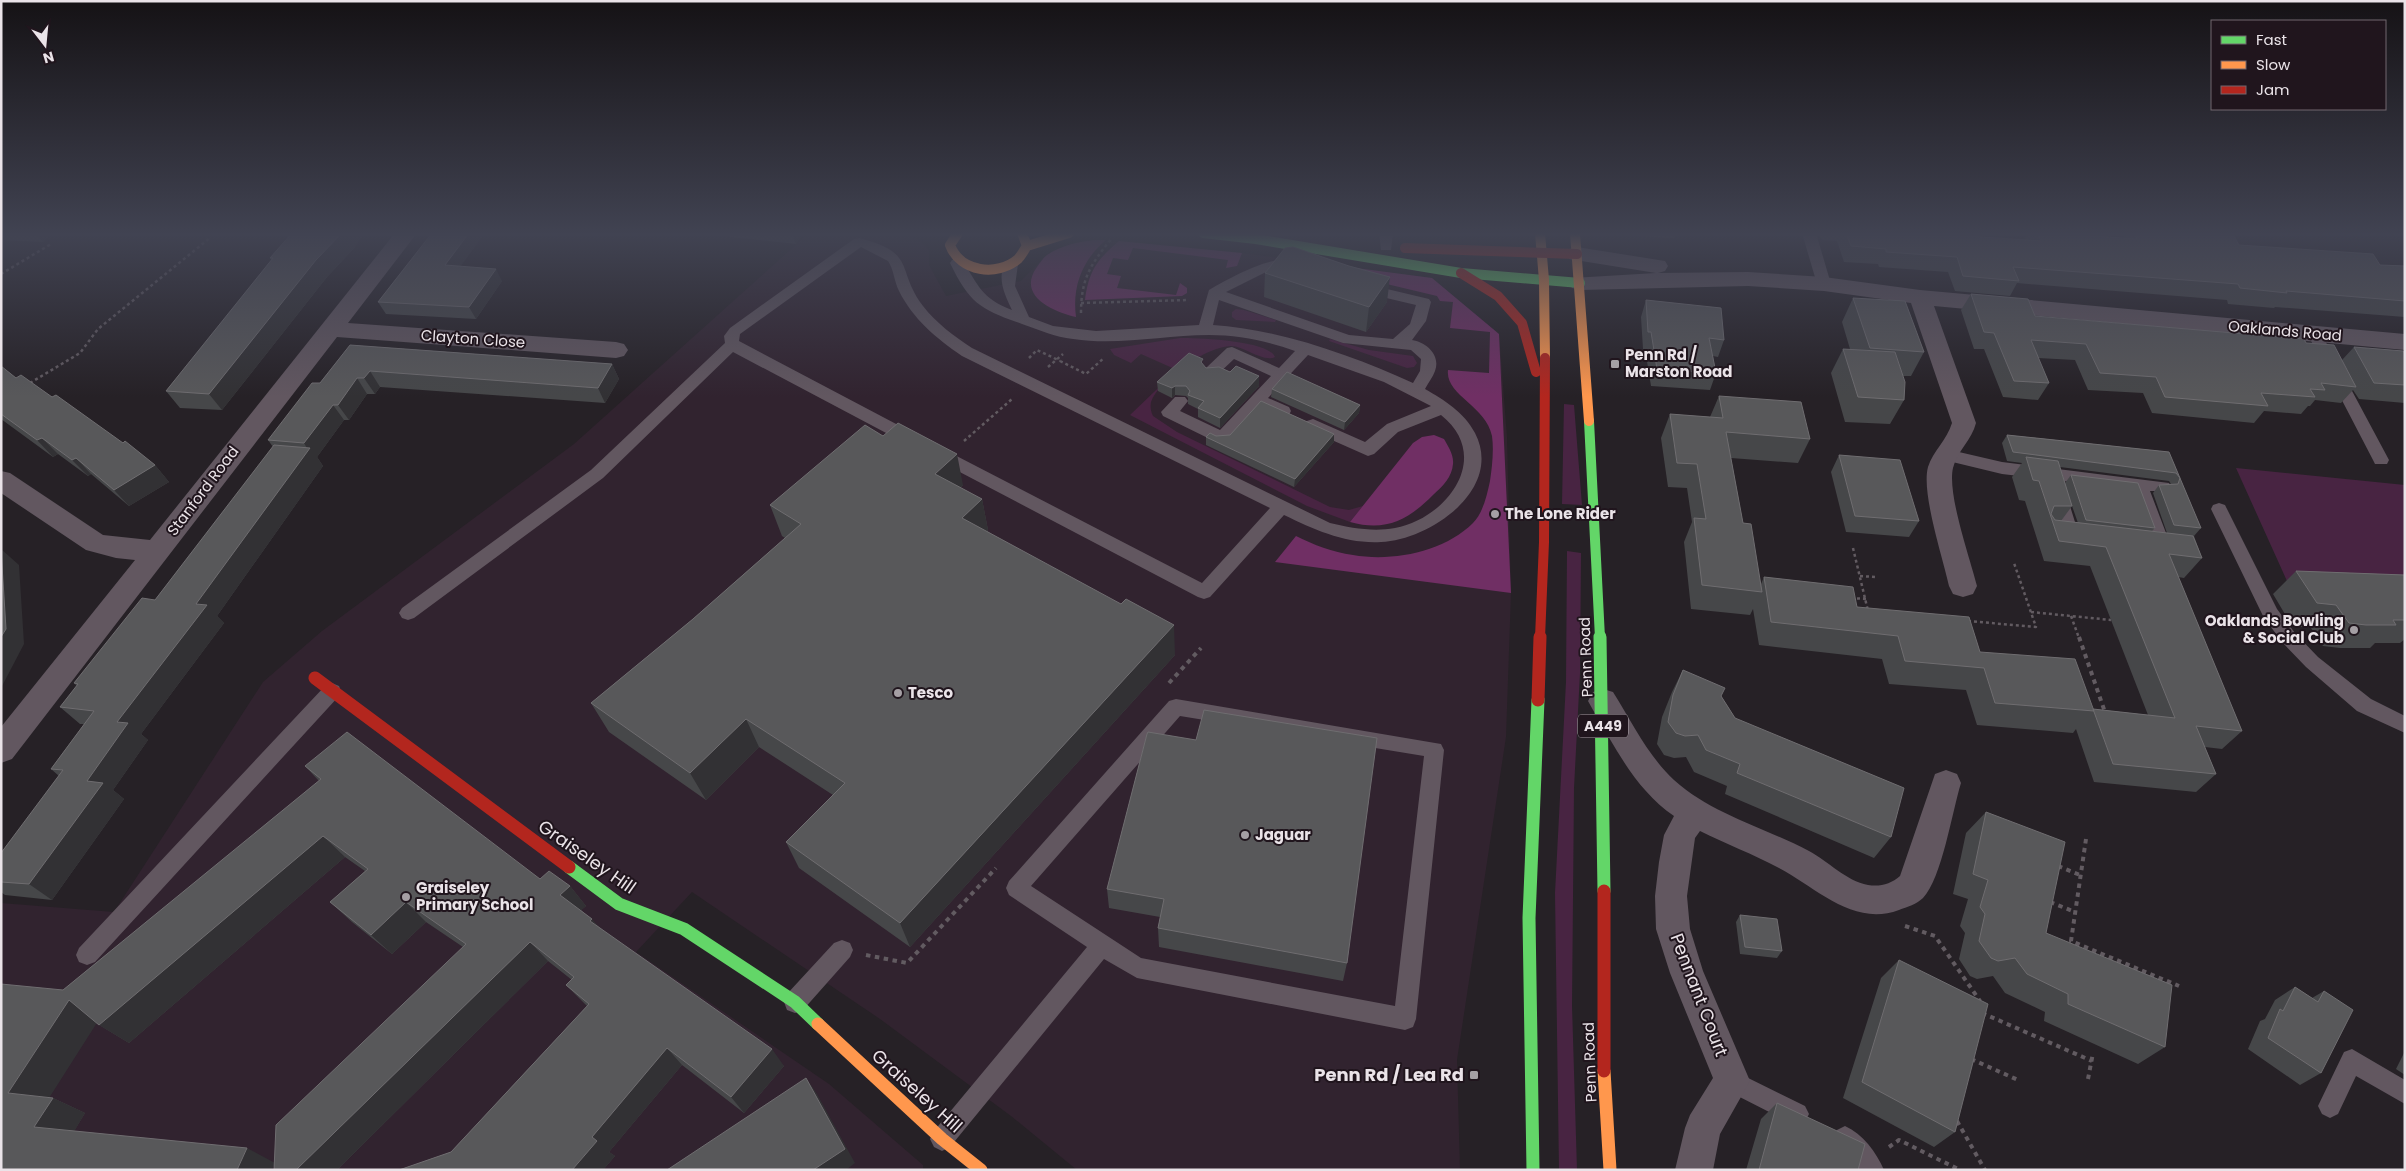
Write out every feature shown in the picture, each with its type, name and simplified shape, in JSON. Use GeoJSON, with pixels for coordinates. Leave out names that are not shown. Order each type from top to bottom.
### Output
{"type":"FeatureCollection","features":[{"type":"Feature","properties":{"kind":"main road"},"geometry":{"type":"LineString","coordinates":[[1485,288],[1498,296],[1522,323],[1546,407]]}},
{"type":"Feature","properties":{"kind":"main road"},"geometry":{"type":"LineString","coordinates":[[1533,1170],[1528,918],[1544,549],[1546,407],[1544,288]]}},
{"type":"Feature","properties":{"kind":"main road","name":"Penn Road"},"geometry":{"type":"LineString","coordinates":[[1580,288],[1596,522],[1603,702],[1602,966],[1604,1070],[1610,1170]]}},
{"type":"Feature","properties":{"kind":"main road","name":"Graiseley Hill"},"geometry":{"type":"LineString","coordinates":[[315,678],[619,904],[684,929],[795,1002],[942,1139],[981,1170]]}},
{"type":"Feature","properties":{"kind":"street","name":"Stanford Road"},"geometry":{"type":"LineString","coordinates":[[1,750],[363,288]]}},
{"type":"Feature","properties":{"kind":"street","name":"Oaklands Road"},"geometry":{"type":"LineString","coordinates":[[1851,288],[1920,297],[2405,342]]}},
{"type":"Feature","properties":{"kind":"street"},"geometry":{"type":"LineString","coordinates":[[1920,297],[1964,423],[1962,435],[1946,455],[1939,471],[1941,489],[1963,586]]}},
{"type":"Feature","properties":{"kind":"street","name":"Clayton Close"},"geometry":{"type":"LineString","coordinates":[[330,329],[616,350]]}},
{"type":"Feature","properties":{"kind":"street"},"geometry":{"type":"LineString","coordinates":[[1,480],[95,543],[116,548],[158,551]]}},
{"type":"Feature","properties":{"kind":"street"},"geometry":{"type":"LineString","coordinates":[[1603,702],[1662,788],[1693,814],[1746,836],[1799,862],[1837,887],[1874,899],[1897,896],[1913,887],[1920,872],[1946,782]]}},
{"type":"Feature","properties":{"kind":"street","name":"Pennant Court"},"geometry":{"type":"LineString","coordinates":[[1693,814],[1680,835],[1675,862],[1671,896],[1673,929],[1687,973],[1722,1053],[1732,1081]]}},
{"type":"Feature","properties":{"kind":"street"},"geometry":{"type":"LineString","coordinates":[[1694,1170],[1703,1128],[1732,1081]]}},
{"type":"Feature","properties":{"kind":"lane"},"geometry":{"type":"LineString","coordinates":[[795,288],[735,331],[731,336],[733,344],[1204,592],[1281,507]]}},
{"type":"Feature","properties":{"kind":"lane"},"geometry":{"type":"LineString","coordinates":[[905,288],[925,320],[940,335],[967,352],[1326,528],[1360,537],[1393,536],[1419,528],[1444,511],[1459,494],[1471,475],[1473,443],[1461,426],[1444,408],[1400,382],[1269,336],[1205,329],[1103,337],[1051,330],[992,309],[976,296],[971,288]]}},
{"type":"Feature","properties":{"kind":"lane"},"geometry":{"type":"LineString","coordinates":[[1009,288],[1023,319]]}},
{"type":"Feature","properties":{"kind":"lane"},"geometry":{"type":"LineString","coordinates":[[1205,329],[1213,297],[1227,288]]}},
{"type":"Feature","properties":{"kind":"lane"},"geometry":{"type":"LineString","coordinates":[[1359,288],[1424,302],[1422,317],[1414,330],[1397,343]]}},
{"type":"Feature","properties":{"kind":"lane"},"geometry":{"type":"LineString","coordinates":[[1213,297],[1348,340],[1414,345],[1423,350],[1429,359],[1428,370],[1416,390]]}},
{"type":"Feature","properties":{"kind":"lane"},"geometry":{"type":"LineString","coordinates":[[2314,333],[2381,460]]}},
{"type":"Feature","properties":{"kind":"lane"},"geometry":{"type":"LineString","coordinates":[[408,613],[597,474],[733,344]]}},
{"type":"Feature","properties":{"kind":"lane"},"geometry":{"type":"LineString","coordinates":[[1180,401],[1169,412],[1222,438],[1305,349]]}},
{"type":"Feature","properties":{"kind":"lane"},"geometry":{"type":"LineString","coordinates":[[1211,372],[1232,352],[1282,375]]}},
{"type":"Feature","properties":{"kind":"lane"},"geometry":{"type":"LineString","coordinates":[[1258,400],[1368,450],[1376,439],[1396,425],[1444,408]]}},
{"type":"Feature","properties":{"kind":"lane"},"geometry":{"type":"LineString","coordinates":[[1946,455],[2002,468],[2163,486]]}},
{"type":"Feature","properties":{"kind":"lane"},"geometry":{"type":"LineString","coordinates":[[2052,474],[2071,536]]}},
{"type":"Feature","properties":{"kind":"lane"},"geometry":{"type":"LineString","coordinates":[[2139,484],[2162,546]]}},
{"type":"Feature","properties":{"kind":"lane"},"geometry":{"type":"LineString","coordinates":[[2219,509],[2270,613],[2288,638],[2312,662],[2364,704],[2405,725]]}},
{"type":"Feature","properties":{"kind":"lane"},"geometry":{"type":"LineString","coordinates":[[2054,534],[2090,538]]}},
{"type":"Feature","properties":{"kind":"lane"},"geometry":{"type":"LineString","coordinates":[[2144,544],[2181,548]]}},
{"type":"Feature","properties":{"kind":"lane"},"geometry":{"type":"LineString","coordinates":[[87,954],[332,691]]}},
{"type":"Feature","properties":{"kind":"lane"},"geometry":{"type":"LineString","coordinates":[[1176,707],[1434,750],[1405,1019],[1137,968],[1103,944],[1016,888],[1176,707]]}},
{"type":"Feature","properties":{"kind":"lane"},"geometry":{"type":"LineString","coordinates":[[942,1139],[1103,944]]}},
{"type":"Feature","properties":{"kind":"lane"},"geometry":{"type":"LineString","coordinates":[[795,1002],[842,950]]}},
{"type":"Feature","properties":{"kind":"lane"},"geometry":{"type":"LineString","coordinates":[[2330,1106],[2352,1060],[2405,1093]]}},
{"type":"Feature","properties":{"kind":"lane"},"geometry":{"type":"LineString","coordinates":[[1732,1081],[1841,1135],[1860,1152],[1869,1166]]}},
{"type":"Feature","properties":{"kind":"path"},"geometry":{"type":"LineString","coordinates":[[25,386],[80,353],[98,329],[148,288]]}},
{"type":"Feature","properties":{"kind":"path"},"geometry":{"type":"LineString","coordinates":[[1074,353],[1079,334],[1082,288]]}},
{"type":"Feature","properties":{"kind":"path"},"geometry":{"type":"LineString","coordinates":[[1081,303],[1213,297]]}},
{"type":"Feature","properties":{"kind":"path"},"geometry":{"type":"LineString","coordinates":[[945,457],[1031,382],[1065,352],[1109,354],[1086,374],[1060,362],[1054,358]]}},
{"type":"Feature","properties":{"kind":"path"},"geometry":{"type":"LineString","coordinates":[[1860,576],[1875,577]]}},
{"type":"Feature","properties":{"kind":"path"},"geometry":{"type":"LineString","coordinates":[[1847,597],[1866,599]]}},
{"type":"Feature","properties":{"kind":"path"},"geometry":{"type":"LineString","coordinates":[[2031,612],[2111,620]]}},
{"type":"Feature","properties":{"kind":"path"},"geometry":{"type":"LineString","coordinates":[[2072,616],[2109,723]]}},
{"type":"Feature","properties":{"kind":"path"},"geometry":{"type":"LineString","coordinates":[[1168,684],[1201,648]]}},
{"type":"Feature","properties":{"kind":"path"},"geometry":{"type":"LineString","coordinates":[[2071,941],[2086,839]]}},
{"type":"Feature","properties":{"kind":"path"},"geometry":{"type":"LineString","coordinates":[[842,950],[908,963],[1001,863]]}},
{"type":"Feature","properties":{"kind":"path"},"geometry":{"type":"LineString","coordinates":[[2054,865],[2080,875]]}},
{"type":"Feature","properties":{"kind":"path"},"geometry":{"type":"LineString","coordinates":[[1874,899],[1885,916],[1895,923],[1936,936],[1990,1016]]}},
{"type":"Feature","properties":{"kind":"path"},"geometry":{"type":"LineString","coordinates":[[2044,900],[2075,912]]}},
{"type":"Feature","properties":{"kind":"path"},"geometry":{"type":"LineString","coordinates":[[2063,944],[2071,941],[2179,986]]}},
{"type":"Feature","properties":{"kind":"path"},"geometry":{"type":"LineString","coordinates":[[2103,965],[2104,956]]}},
{"type":"Feature","properties":{"kind":"path"},"geometry":{"type":"LineString","coordinates":[[1974,1009],[2092,1061]]}},
{"type":"Feature","properties":{"kind":"path"},"geometry":{"type":"LineString","coordinates":[[2088,1079],[2093,1053]]}},
{"type":"Feature","properties":{"kind":"path"},"geometry":{"type":"LineString","coordinates":[[1968,1068],[1970,1059],[2018,1080]]}},
{"type":"Feature","properties":{"kind":"path"},"geometry":{"type":"LineString","coordinates":[[1958,1113],[1956,1122],[1985,1170]]}},
{"type":"Feature","properties":{"kind":"path"},"geometry":{"type":"LineString","coordinates":[[1869,1166],[1899,1140],[1960,1170]]}},
{"type":"Feature","properties":{"kind":"shaded area"},"geometry":{"type":"Polygon","coordinates":[[[748,288],[941,288],[946,296],[988,288],[1444,288],[1499,334],[1507,437],[1511,593],[1506,737],[1457,1060],[1460,1170],[1077,1170],[1011,1116],[880,1019],[692,892],[636,952],[829,1084],[923,1165],[923,1170],[1,1170],[1,903],[114,912],[263,682],[322,631],[574,444],[748,288]]]}},
{"type":"Feature","properties":{"kind":"shaded area"},"geometry":{"type":"Polygon","coordinates":[[[1032,288],[1077,288],[1076,317],[1048,307],[1034,294],[1032,288]]]}},
{"type":"Feature","properties":{"kind":"shaded area"},"geometry":{"type":"Polygon","coordinates":[[[1088,288],[1117,288],[1176,295],[1178,288],[1187,288],[1187,293],[1182,296],[1085,300],[1088,288]]]}},
{"type":"Feature","properties":{"kind":"shaded area"},"geometry":{"type":"Polygon","coordinates":[[[1402,288],[1444,288],[1499,334],[1511,593],[1275,562],[1296,536],[1316,545],[1345,554],[1368,557],[1400,556],[1433,548],[1448,541],[1461,533],[1476,519],[1482,509],[1490,481],[1492,436],[1482,417],[1453,387],[1449,379],[1448,370],[1489,373],[1490,332],[1450,328],[1453,302],[1440,301],[1437,296],[1402,288]]]}},
{"type":"Feature","properties":{"kind":"shaded area"},"geometry":{"type":"Polygon","coordinates":[[[1236,309],[1276,320],[1275,322],[1236,320],[1232,317],[1232,312],[1236,309]]]}},
{"type":"Feature","properties":{"kind":"shaded area"},"geometry":{"type":"Polygon","coordinates":[[[1180,338],[1231,341],[1246,344],[1270,351],[1275,357],[1265,358],[1231,346],[1221,347],[1210,352],[1185,365],[1164,384],[1151,402],[1153,416],[1177,432],[1330,507],[1349,510],[1363,506],[1350,522],[1307,506],[1130,415],[1177,370],[1141,354],[1131,363],[1114,355],[1110,349],[1180,338]]]}},
{"type":"Feature","properties":{"kind":"shaded area"},"geometry":{"type":"Polygon","coordinates":[[[1330,339],[1369,350],[1413,356],[1417,363],[1414,367],[1407,368],[1329,341],[1330,339]]]}},
{"type":"Feature","properties":{"kind":"shaded area"},"geometry":{"type":"Polygon","coordinates":[[[1564,404],[1574,405],[1582,505],[1562,504],[1564,404]]]}},
{"type":"Feature","properties":{"kind":"shaded area"},"geometry":{"type":"Polygon","coordinates":[[[1434,435],[1444,439],[1453,457],[1451,473],[1440,488],[1415,511],[1396,522],[1375,526],[1350,522],[1413,443],[1422,437],[1434,435]]]}},
{"type":"Feature","properties":{"kind":"shaded area"},"geometry":{"type":"Polygon","coordinates":[[[2236,468],[2405,485],[2405,601],[2292,592],[2236,468]]]}},
{"type":"Feature","properties":{"kind":"shaded area"},"geometry":{"type":"Polygon","coordinates":[[[1567,551],[1581,553],[1580,673],[1574,788],[1572,1006],[1577,1170],[1559,1170],[1555,893],[1566,682],[1567,551]]]}},
{"type":"Feature","properties":{"kind":"building"},"geometry":{"type":"Polygon","coordinates":[[[249,288],[294,288],[209,394],[166,391],[249,288]]]}},
{"type":"Feature","properties":{"kind":"building"},"geometry":{"type":"Polygon","coordinates":[[[389,288],[483,288],[469,307],[378,302],[389,288]]]}},
{"type":"Feature","properties":{"kind":"building"},"geometry":{"type":"Polygon","coordinates":[[[1310,288],[1383,288],[1369,307],[1310,288]]]}},
{"type":"Feature","properties":{"kind":"building"},"geometry":{"type":"Polygon","coordinates":[[[2240,288],[2405,288],[2405,301],[2286,291],[2287,293],[2240,288]]]}},
{"type":"Feature","properties":{"kind":"building"},"geometry":{"type":"Polygon","coordinates":[[[1971,294],[2028,299],[2035,316],[2304,339],[2306,343],[2334,345],[2356,387],[2321,383],[2325,390],[2310,389],[2315,397],[2261,393],[2268,406],[2165,397],[2156,377],[2100,373],[2086,344],[2031,340],[2049,383],[2014,381],[1994,333],[1984,332],[1971,294]]]}},
{"type":"Feature","properties":{"kind":"building"},"geometry":{"type":"Polygon","coordinates":[[[1853,298],[1905,301],[1924,352],[1870,348],[1853,298]]]}},
{"type":"Feature","properties":{"kind":"building"},"geometry":{"type":"Polygon","coordinates":[[[1646,300],[1721,308],[1724,340],[1709,338],[1716,373],[1657,369],[1651,332],[1648,332],[1646,300]]]}},
{"type":"Feature","properties":{"kind":"building"},"geometry":{"type":"Polygon","coordinates":[[[350,345],[612,364],[598,388],[370,371],[364,378],[357,378],[338,405],[333,405],[304,443],[268,440],[312,383],[320,383],[350,345]]]}},
{"type":"Feature","properties":{"kind":"building"},"geometry":{"type":"Polygon","coordinates":[[[2354,347],[2403,351],[2405,354],[2405,385],[2374,383],[2354,347]]]}},
{"type":"Feature","properties":{"kind":"building"},"geometry":{"type":"Polygon","coordinates":[[[1843,349],[1895,352],[1905,382],[1904,400],[1858,397],[1843,349]]]}},
{"type":"Feature","properties":{"kind":"building"},"geometry":{"type":"Polygon","coordinates":[[[1189,353],[1203,359],[1201,362],[1206,368],[1219,367],[1230,372],[1236,366],[1259,376],[1220,418],[1198,408],[1204,401],[1188,395],[1190,391],[1186,386],[1175,386],[1172,388],[1157,382],[1189,353]]]}},
{"type":"Feature","properties":{"kind":"building"},"geometry":{"type":"Polygon","coordinates":[[[1,366],[16,378],[21,375],[52,397],[56,395],[123,443],[125,441],[155,465],[114,490],[76,458],[72,460],[42,438],[37,440],[1,414],[1,366]]]}},
{"type":"Feature","properties":{"kind":"building"},"geometry":{"type":"Polygon","coordinates":[[[1287,372],[1360,405],[1345,422],[1272,389],[1287,372]]]}},
{"type":"Feature","properties":{"kind":"building"},"geometry":{"type":"Polygon","coordinates":[[[1719,396],[1801,402],[1810,439],[1726,432],[1743,523],[1751,524],[1762,592],[1702,585],[1694,518],[1706,519],[1697,464],[1677,463],[1670,414],[1723,418],[1719,396]]]}},
{"type":"Feature","properties":{"kind":"building"},"geometry":{"type":"Polygon","coordinates":[[[1261,401],[1334,434],[1295,479],[1206,437],[1210,433],[1216,436],[1230,435],[1261,401]]]}},
{"type":"Feature","properties":{"kind":"building","name":"Tesco"},"geometry":{"type":"Polygon","coordinates":[[[898,423],[957,454],[935,474],[982,499],[962,518],[1121,604],[1126,599],[1174,625],[900,923],[786,842],[845,783],[746,719],[690,773],[591,703],[693,619],[801,524],[770,505],[865,425],[883,436],[898,423]]]}},
{"type":"Feature","properties":{"kind":"building"},"geometry":{"type":"Polygon","coordinates":[[[2007,435],[2169,452],[2180,478],[2176,473],[2013,452],[2007,435]]]}},
{"type":"Feature","properties":{"kind":"building"},"geometry":{"type":"Polygon","coordinates":[[[274,445],[310,448],[196,604],[207,605],[117,722],[128,723],[87,781],[103,783],[29,884],[1,882],[1,853],[63,770],[51,769],[94,711],[60,707],[78,684],[74,683],[142,598],[155,600],[274,445]]]}},
{"type":"Feature","properties":{"kind":"building"},"geometry":{"type":"Polygon","coordinates":[[[1839,455],[1900,460],[1919,521],[1855,516],[1839,455]]]}},
{"type":"Feature","properties":{"kind":"building"},"geometry":{"type":"Polygon","coordinates":[[[2026,457],[2058,461],[2072,506],[2054,506],[2051,514],[2055,520],[2193,536],[2202,558],[2169,554],[2242,731],[2196,726],[2216,774],[2113,764],[2093,709],[2175,718],[2106,547],[2059,541],[2039,481],[2033,480],[2026,457]]]}},
{"type":"Feature","properties":{"kind":"building"},"geometry":{"type":"Polygon","coordinates":[[[2071,475],[2138,483],[2155,528],[2086,520],[2071,475]]]}},
{"type":"Feature","properties":{"kind":"building"},"geometry":{"type":"Polygon","coordinates":[[[2180,478],[2201,528],[2174,525],[2159,485],[2178,484],[2180,478]]]}},
{"type":"Feature","properties":{"kind":"building"},"geometry":{"type":"Polygon","coordinates":[[[1,549],[6,629],[1,637],[1,549]]]}},
{"type":"Feature","properties":{"kind":"building"},"geometry":{"type":"Polygon","coordinates":[[[2296,571],[2405,575],[2405,620],[2393,620],[2396,625],[2349,623],[2336,605],[2317,603],[2296,571]]]}},
{"type":"Feature","properties":{"kind":"building"},"geometry":{"type":"Polygon","coordinates":[[[1764,577],[1853,587],[1857,607],[1969,617],[1980,652],[2075,659],[2094,711],[1995,703],[1984,668],[1905,661],[1898,636],[1771,622],[1764,577]]]}},
{"type":"Feature","properties":{"kind":"building"},"geometry":{"type":"Polygon","coordinates":[[[1683,670],[1725,688],[1721,696],[1735,718],[1904,788],[1891,837],[1737,773],[1740,764],[1706,750],[1698,735],[1685,736],[1676,733],[1668,722],[1673,695],[1683,670]]]}},
{"type":"Feature","properties":{"kind":"building","name":"Jaguar"},"geometry":{"type":"Polygon","coordinates":[[[1204,710],[1377,738],[1347,963],[1158,928],[1164,899],[1107,889],[1148,732],[1196,740],[1204,710]]]}},
{"type":"Feature","properties":{"kind":"building"},"geometry":{"type":"Polygon","coordinates":[[[347,732],[540,879],[549,871],[570,886],[560,895],[592,919],[590,921],[772,1049],[731,1097],[667,1048],[592,1137],[597,1141],[572,1170],[399,1170],[451,1152],[589,1004],[566,985],[574,977],[530,942],[296,1170],[274,1170],[276,1125],[466,944],[406,902],[371,935],[330,902],[368,869],[323,836],[99,1025],[69,1000],[8,1093],[53,1098],[34,1127],[247,1148],[237,1170],[1,1170],[1,984],[63,990],[321,779],[305,766],[347,732]]]}},
{"type":"Feature","properties":{"kind":"building"},"geometry":{"type":"Polygon","coordinates":[[[1986,812],[2065,842],[2046,933],[2172,985],[2165,1047],[2068,1004],[2068,994],[2027,974],[2015,958],[1998,961],[1991,958],[1979,941],[1985,914],[1980,907],[1988,880],[1973,874],[1986,812]]]}},
{"type":"Feature","properties":{"kind":"building"},"geometry":{"type":"Polygon","coordinates":[[[1740,915],[1777,919],[1782,951],[1745,947],[1740,915]]]}},
{"type":"Feature","properties":{"kind":"building"},"geometry":{"type":"Polygon","coordinates":[[[1899,960],[1988,1004],[1955,1132],[1862,1082],[1899,960]]]}},
{"type":"Feature","properties":{"kind":"building"},"geometry":{"type":"Polygon","coordinates":[[[2295,987],[2318,1002],[2324,991],[2353,1010],[2321,1073],[2268,1038],[2280,1009],[2283,1011],[2295,987]]]}},
{"type":"Feature","properties":{"kind":"building"},"geometry":{"type":"Polygon","coordinates":[[[806,1078],[845,1149],[813,1170],[667,1170],[806,1078]]]}},
{"type":"Feature","properties":{"kind":"building"},"geometry":{"type":"Polygon","coordinates":[[[1777,1103],[1865,1144],[1858,1170],[1759,1170],[1777,1103]]]}},
{"type":"Feature","properties":{"kind":"traffic: fast"},"geometry":{"type":"LineString","coordinates":[[1589,421],[1599,597],[1604,891]]}},
{"type":"Feature","properties":{"kind":"traffic: fast"},"geometry":{"type":"LineString","coordinates":[[1533,1170],[1529,918],[1538,700]]}},
{"type":"Feature","properties":{"kind":"traffic: fast"},"geometry":{"type":"LineString","coordinates":[[569,867],[619,904],[684,929],[795,1002],[818,1024]]}},
{"type":"Feature","properties":{"kind":"traffic: slow"},"geometry":{"type":"LineString","coordinates":[[1544,288],[1545,358]]}},
{"type":"Feature","properties":{"kind":"traffic: slow"},"geometry":{"type":"LineString","coordinates":[[1579,288],[1589,421]]}},
{"type":"Feature","properties":{"kind":"traffic: slow"},"geometry":{"type":"LineString","coordinates":[[818,1024],[942,1139],[981,1170]]}},
{"type":"Feature","properties":{"kind":"traffic: slow"},"geometry":{"type":"LineString","coordinates":[[1604,1071],[1610,1170]]}},
{"type":"Feature","properties":{"kind":"traffic: jam"},"geometry":{"type":"LineString","coordinates":[[1485,288],[1498,296],[1522,323],[1536,372]]}},
{"type":"Feature","properties":{"kind":"traffic: jam"},"geometry":{"type":"LineString","coordinates":[[1538,700],[1544,542],[1545,358]]}},
{"type":"Feature","properties":{"kind":"traffic: jam"},"geometry":{"type":"LineString","coordinates":[[315,678],[569,867]]}},
{"type":"Feature","properties":{"kind":"traffic: jam"},"geometry":{"type":"LineString","coordinates":[[1604,891],[1604,1071]]}},
{"type":"Feature","properties":{"kind":"place","name":"Penn Rd / Marston Road"},"geometry":{"type":"Point","coordinates":[1615,364]}},
{"type":"Feature","properties":{"kind":"place","name":"The Lone Rider"},"geometry":{"type":"Point","coordinates":[1495,514]}},
{"type":"Feature","properties":{"kind":"place","name":"Oaklands Bowling & Social Club"},"geometry":{"type":"Point","coordinates":[2354,630]}},
{"type":"Feature","properties":{"kind":"place","name":"Tesco"},"geometry":{"type":"Point","coordinates":[898,693]}},
{"type":"Feature","properties":{"kind":"place","name":"Jaguar"},"geometry":{"type":"Point","coordinates":[1245,835]}},
{"type":"Feature","properties":{"kind":"place","name":"Graiseley Primary School"},"geometry":{"type":"Point","coordinates":[406,897]}},
{"type":"Feature","properties":{"kind":"place","name":"Penn Rd / Lea Rd"},"geometry":{"type":"Point","coordinates":[1474,1075]}}]}
